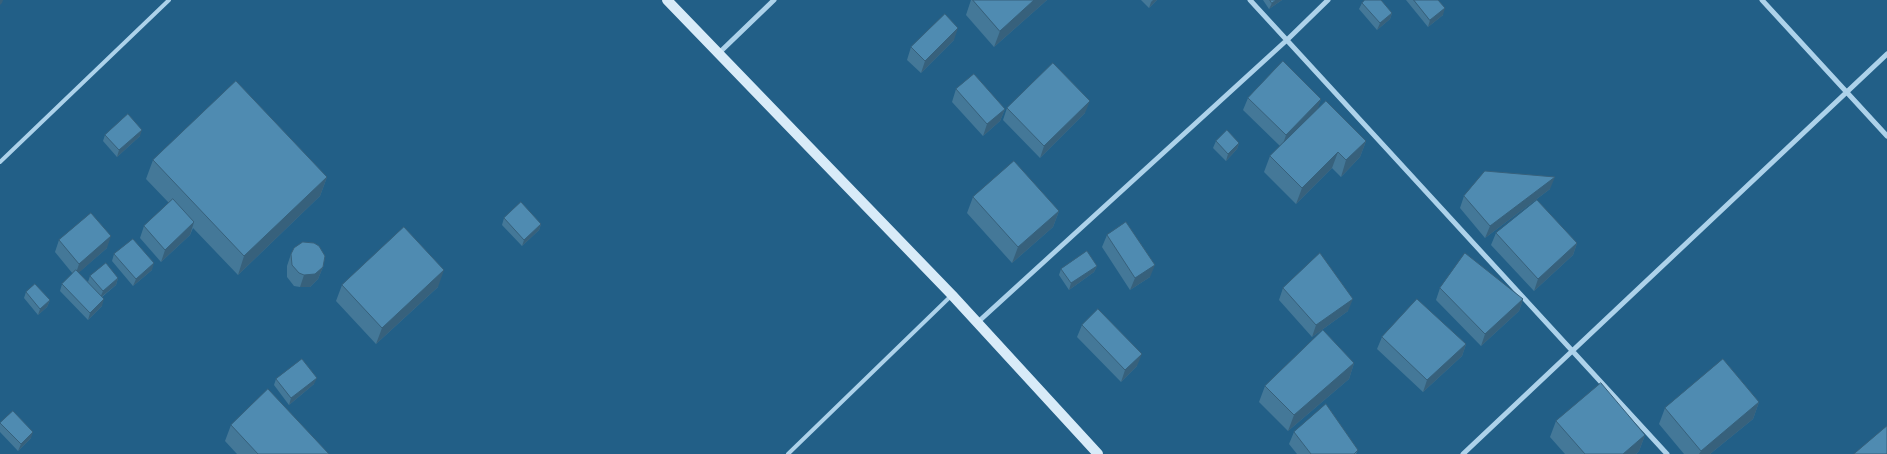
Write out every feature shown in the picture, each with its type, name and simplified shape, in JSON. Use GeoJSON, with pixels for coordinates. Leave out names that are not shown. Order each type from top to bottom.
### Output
{"type":"FeatureCollection","features":[{"type":"Feature","properties":{"kind":"street"},"geometry":{"type":"LineString","coordinates":[[667,0],[978,322],[1098,454]]}},
{"type":"Feature","properties":{"kind":"street"},"geometry":{"type":"LineString","coordinates":[[719,54],[774,0]]}},
{"type":"Feature","properties":{"kind":"street"},"geometry":{"type":"LineString","coordinates":[[1250,0],[1667,454]]}},
{"type":"Feature","properties":{"kind":"street"},"geometry":{"type":"LineString","coordinates":[[978,322],[1288,40],[1328,0]]}},
{"type":"Feature","properties":{"kind":"street"},"geometry":{"type":"LineString","coordinates":[[1762,0],[1887,136]]}},
{"type":"Feature","properties":{"kind":"street"},"geometry":{"type":"LineString","coordinates":[[1463,454],[1887,54]]}},
{"type":"Feature","properties":{"kind":"lane"},"geometry":{"type":"LineString","coordinates":[[0,162],[169,0]]}},
{"type":"Feature","properties":{"kind":"lane"},"geometry":{"type":"LineString","coordinates":[[788,454],[952,295]]}},
{"type":"Feature","properties":{"kind":"building"},"geometry":{"type":"Polygon","coordinates":[[[973,0],[1034,0],[1000,31],[973,0]]]}},
{"type":"Feature","properties":{"kind":"building"},"geometry":{"type":"Polygon","coordinates":[[[1365,0],[1381,0],[1392,13],[1380,23],[1362,3],[1365,0]]]}},
{"type":"Feature","properties":{"kind":"building"},"geometry":{"type":"Polygon","coordinates":[[[1414,0],[1438,0],[1445,8],[1430,20],[1414,0]]]}},
{"type":"Feature","properties":{"kind":"building"},"geometry":{"type":"Polygon","coordinates":[[[945,14],[958,28],[925,61],[911,47],[945,14]]]}},
{"type":"Feature","properties":{"kind":"building"},"geometry":{"type":"Polygon","coordinates":[[[1283,61],[1321,99],[1286,135],[1248,98],[1283,61]]]}},
{"type":"Feature","properties":{"kind":"building"},"geometry":{"type":"Polygon","coordinates":[[[1053,63],[1090,101],[1044,146],[1007,108],[1053,63]]]}},
{"type":"Feature","properties":{"kind":"building"},"geometry":{"type":"Polygon","coordinates":[[[974,74],[1005,109],[987,124],[956,89],[974,74]]]}},
{"type":"Feature","properties":{"kind":"building"},"geometry":{"type":"Polygon","coordinates":[[[236,81],[327,177],[244,256],[153,160],[236,81]]]}},
{"type":"Feature","properties":{"kind":"building"},"geometry":{"type":"Polygon","coordinates":[[[1326,101],[1366,141],[1346,160],[1338,152],[1302,188],[1270,156],[1326,101]]]}},
{"type":"Feature","properties":{"kind":"building"},"geometry":{"type":"Polygon","coordinates":[[[128,114],[142,130],[119,150],[105,135],[128,114]]]}},
{"type":"Feature","properties":{"kind":"building"},"geometry":{"type":"Polygon","coordinates":[[[1227,130],[1239,143],[1228,154],[1216,141],[1227,130]]]}},
{"type":"Feature","properties":{"kind":"building"},"geometry":{"type":"Polygon","coordinates":[[[1014,161],[1059,211],[1018,247],[973,197],[1014,161]]]}},
{"type":"Feature","properties":{"kind":"building"},"geometry":{"type":"Polygon","coordinates":[[[1485,171],[1555,177],[1490,226],[1464,196],[1485,171]]]}},
{"type":"Feature","properties":{"kind":"building"},"geometry":{"type":"Polygon","coordinates":[[[173,199],[194,222],[165,250],[144,226],[173,199]]]}},
{"type":"Feature","properties":{"kind":"building"},"geometry":{"type":"Polygon","coordinates":[[[1537,200],[1577,243],[1538,279],[1496,233],[1537,200]]]}},
{"type":"Feature","properties":{"kind":"building"},"geometry":{"type":"Polygon","coordinates":[[[521,202],[541,224],[524,240],[504,218],[521,202]]]}},
{"type":"Feature","properties":{"kind":"building"},"geometry":{"type":"Polygon","coordinates":[[[91,213],[111,236],[79,264],[59,240],[91,213]]]}},
{"type":"Feature","properties":{"kind":"building"},"geometry":{"type":"Polygon","coordinates":[[[1126,222],[1155,265],[1135,278],[1107,235],[1126,222]]]}},
{"type":"Feature","properties":{"kind":"building"},"geometry":{"type":"Polygon","coordinates":[[[404,227],[444,270],[382,328],[342,285],[404,227]]]}},
{"type":"Feature","properties":{"kind":"building"},"geometry":{"type":"Polygon","coordinates":[[[133,239],[154,263],[136,279],[114,254],[133,239]]]}},
{"type":"Feature","properties":{"kind":"building"},"geometry":{"type":"Polygon","coordinates":[[[303,242],[314,243],[319,246],[325,256],[323,267],[315,274],[304,275],[299,273],[292,265],[291,254],[294,248],[303,242]]]}},
{"type":"Feature","properties":{"kind":"building"},"geometry":{"type":"Polygon","coordinates":[[[1087,251],[1097,266],[1071,283],[1061,269],[1087,251]]]}},
{"type":"Feature","properties":{"kind":"building"},"geometry":{"type":"Polygon","coordinates":[[[1320,253],[1353,299],[1316,325],[1283,288],[1320,253]]]}},
{"type":"Feature","properties":{"kind":"building"},"geometry":{"type":"Polygon","coordinates":[[[1465,253],[1523,299],[1485,334],[1440,288],[1465,253]]]}},
{"type":"Feature","properties":{"kind":"building"},"geometry":{"type":"Polygon","coordinates":[[[106,263],[118,278],[103,291],[90,276],[106,263]]]}},
{"type":"Feature","properties":{"kind":"building"},"geometry":{"type":"Polygon","coordinates":[[[76,270],[104,299],[90,313],[62,284],[76,270]]]}},
{"type":"Feature","properties":{"kind":"building"},"geometry":{"type":"Polygon","coordinates":[[[35,284],[50,300],[40,309],[26,292],[35,284]]]}},
{"type":"Feature","properties":{"kind":"building"},"geometry":{"type":"Polygon","coordinates":[[[1417,299],[1466,344],[1427,380],[1382,337],[1417,299]]]}},
{"type":"Feature","properties":{"kind":"building"},"geometry":{"type":"Polygon","coordinates":[[[1098,309],[1142,354],[1125,370],[1082,325],[1098,309]]]}},
{"type":"Feature","properties":{"kind":"building"},"geometry":{"type":"Polygon","coordinates":[[[1323,330],[1354,363],[1294,415],[1265,386],[1323,330]]]}},
{"type":"Feature","properties":{"kind":"building"},"geometry":{"type":"Polygon","coordinates":[[[302,359],[317,378],[291,398],[276,379],[302,359]]]}},
{"type":"Feature","properties":{"kind":"building"},"geometry":{"type":"Polygon","coordinates":[[[1723,359],[1759,402],[1701,451],[1665,408],[1723,359]]]}},
{"type":"Feature","properties":{"kind":"building"},"geometry":{"type":"Polygon","coordinates":[[[1601,383],[1645,435],[1623,454],[1585,454],[1556,421],[1601,383]]]}},
{"type":"Feature","properties":{"kind":"building"},"geometry":{"type":"Polygon","coordinates":[[[268,389],[329,454],[258,454],[231,425],[268,389]]]}},
{"type":"Feature","properties":{"kind":"building"},"geometry":{"type":"Polygon","coordinates":[[[1326,404],[1358,450],[1354,454],[1311,454],[1294,432],[1326,404]]]}},
{"type":"Feature","properties":{"kind":"building"},"geometry":{"type":"Polygon","coordinates":[[[13,411],[33,432],[21,444],[0,423],[13,411]]]}},
{"type":"Feature","properties":{"kind":"building"},"geometry":{"type":"Polygon","coordinates":[[[1887,426],[1887,454],[1854,454],[1887,426]]]}}]}
